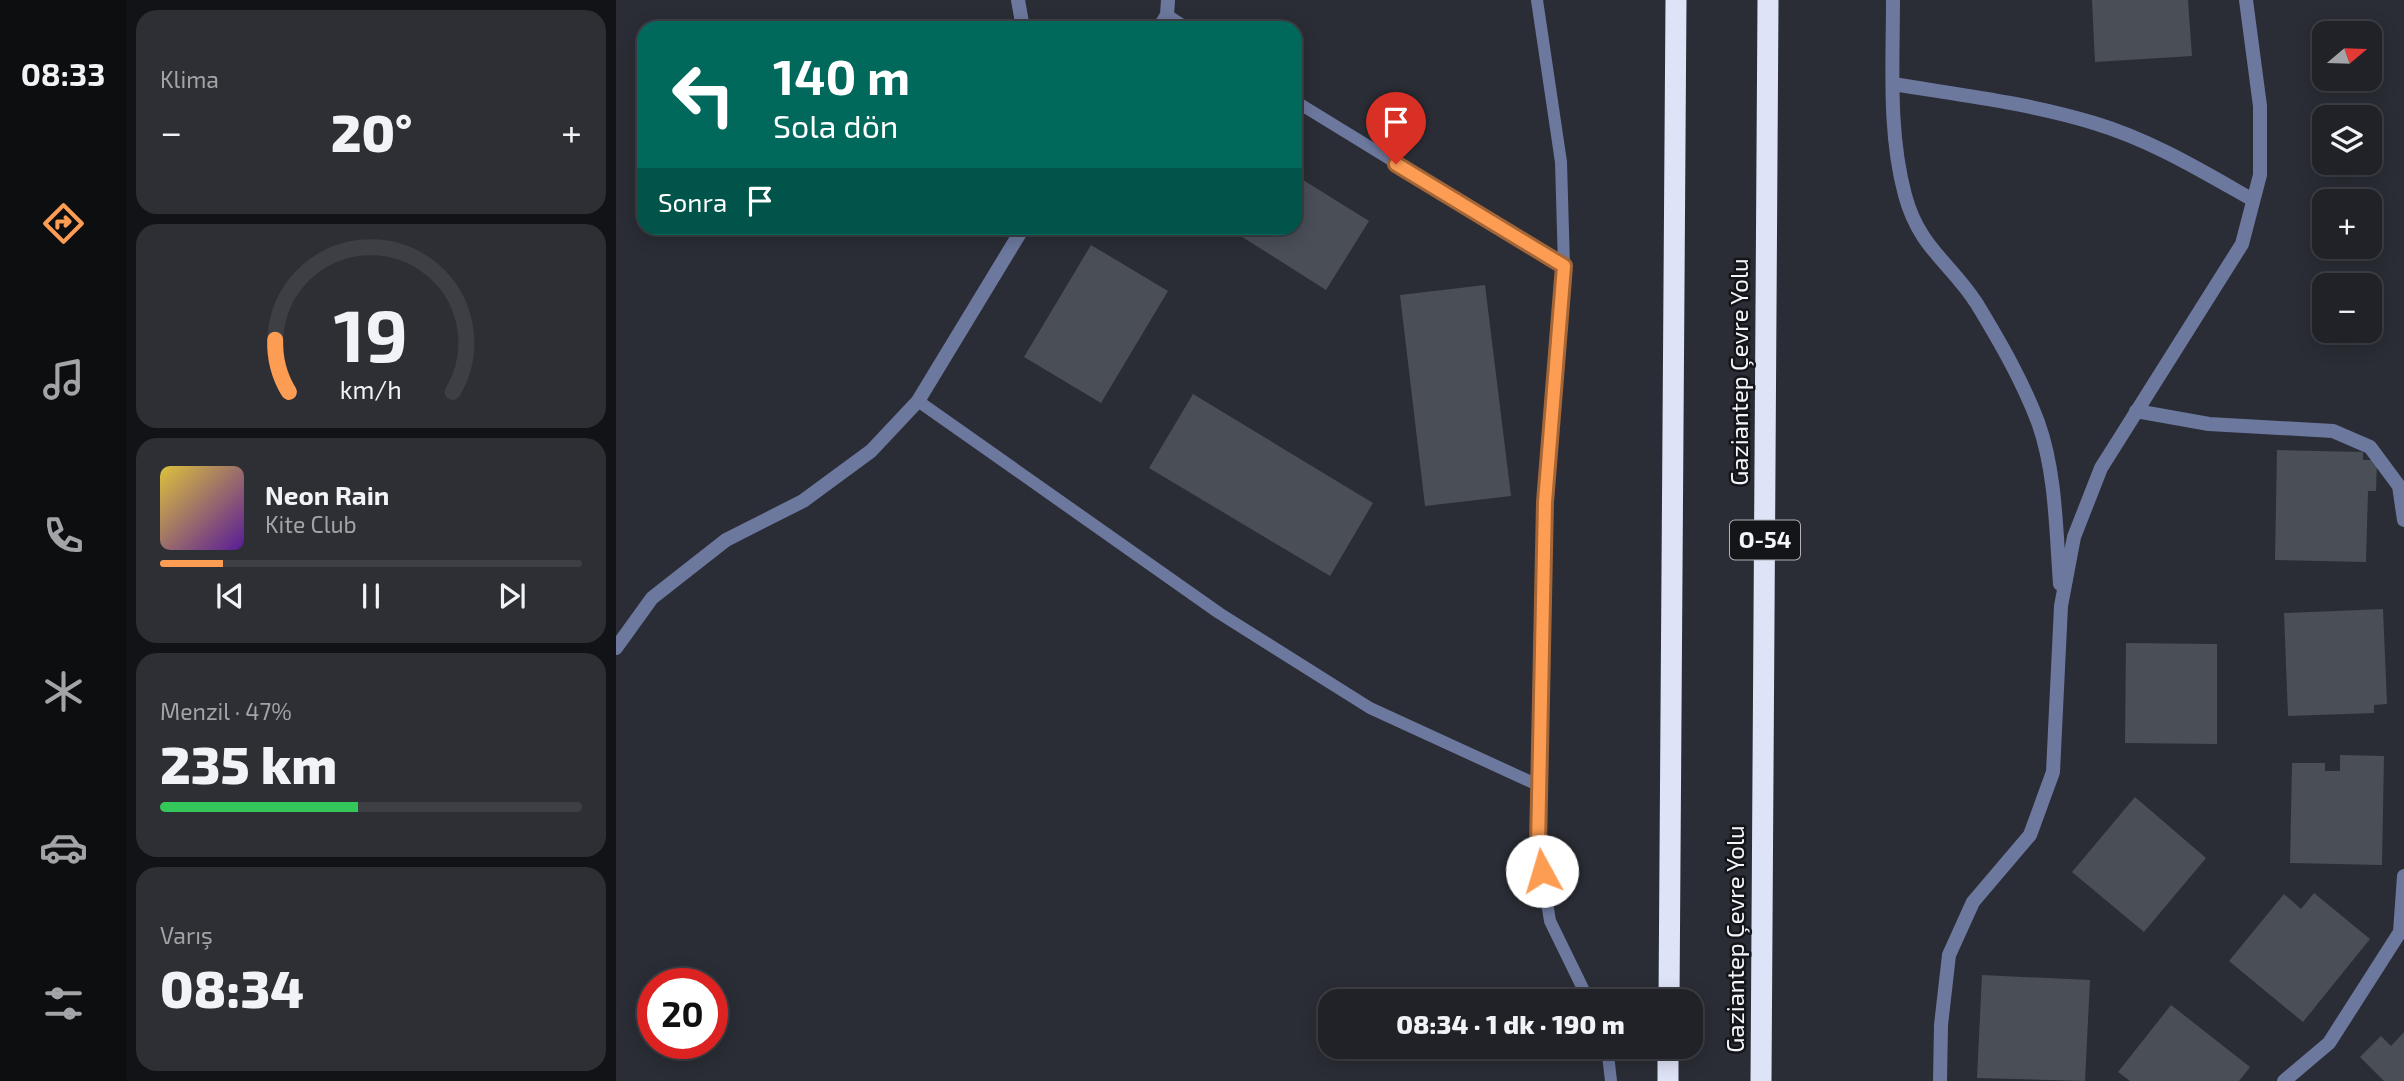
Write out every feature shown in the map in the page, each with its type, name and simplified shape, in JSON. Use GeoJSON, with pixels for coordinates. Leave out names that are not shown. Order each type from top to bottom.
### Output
{"type":"FeatureCollection","features":[{"type":"Feature","properties":{"kind":"highway"},"geometry":{"type":"LineString","coordinates":[[1669,989],[1676,0]]}},
{"type":"Feature","properties":{"kind":"highway","name":"Gaziantep Çevre Yolu"},"geometry":{"type":"LineString","coordinates":[[1761,1081],[1768,0]]}},
{"type":"Feature","properties":{"kind":"highway"},"geometry":{"type":"LineString","coordinates":[[1668,1059],[1668,1081]]}},
{"type":"Feature","properties":{"kind":"street"},"geometry":{"type":"LineString","coordinates":[[1018,0],[1022,21]]}},
{"type":"Feature","properties":{"kind":"street"},"geometry":{"type":"LineString","coordinates":[[1894,0],[1893,84],[1896,147],[1905,197],[1925,243],[1974,300],[2012,362],[2039,424],[2053,499],[2061,606],[2053,772],[2030,835],[1973,902],[1949,955],[1941,1025],[1940,1081]]}},
{"type":"Feature","properties":{"kind":"street"},"geometry":{"type":"LineString","coordinates":[[2061,606],[2074,537],[2101,468],[2194,325],[2242,244],[2260,175],[2260,106],[2246,0]]}},
{"type":"Feature","properties":{"kind":"street"},"geometry":{"type":"LineString","coordinates":[[1893,84],[2026,106],[2095,123],[2166,151],[2253,200]]}},
{"type":"Feature","properties":{"kind":"street"},"geometry":{"type":"LineString","coordinates":[[1007,251],[1008,235]]}},
{"type":"Feature","properties":{"kind":"street"},"geometry":{"type":"LineString","coordinates":[[616,648],[652,598],[726,540],[803,501],[859,460],[918,401],[1018,235]]}},
{"type":"Feature","properties":{"kind":"street"},"geometry":{"type":"LineString","coordinates":[[2136,411],[2209,424],[2333,431],[2370,447],[2402,485],[2404,520]]}},
{"type":"Feature","properties":{"kind":"street"},"geometry":{"type":"LineString","coordinates":[[2284,1081],[2329,1044],[2402,934],[2404,876]]}},
{"type":"Feature","properties":{"kind":"lane"},"geometry":{"type":"LineString","coordinates":[[1537,0],[1561,162],[1564,266],[1545,502],[1538,846],[1550,921],[1583,989]]}},
{"type":"Feature","properties":{"kind":"lane"},"geometry":{"type":"LineString","coordinates":[[1168,7],[1181,21]]}},
{"type":"Feature","properties":{"kind":"lane"},"geometry":{"type":"LineString","coordinates":[[1302,105],[1564,266]]}},
{"type":"Feature","properties":{"kind":"lane"},"geometry":{"type":"LineString","coordinates":[[918,401],[1219,613],[1370,708],[1540,786]]}},
{"type":"Feature","properties":{"kind":"lane"},"geometry":{"type":"LineString","coordinates":[[1608,1059],[1611,1081]]}},
{"type":"Feature","properties":{"kind":"building"},"geometry":{"type":"Polygon","coordinates":[[[2092,0],[2188,0],[2192,56],[2095,62],[2092,0]]]}},
{"type":"Feature","properties":{"kind":"building"},"geometry":{"type":"Polygon","coordinates":[[[1302,179],[1369,221],[1326,290],[1239,235],[1302,235],[1302,179]]]}},
{"type":"Feature","properties":{"kind":"building"},"geometry":{"type":"Polygon","coordinates":[[[1091,245],[1168,291],[1101,403],[1024,357],[1091,245]]]}},
{"type":"Feature","properties":{"kind":"building"},"geometry":{"type":"Polygon","coordinates":[[[1485,285],[1511,496],[1425,506],[1400,295],[1485,285]]]}},
{"type":"Feature","properties":{"kind":"building"},"geometry":{"type":"Polygon","coordinates":[[[1193,394],[1373,503],[1330,576],[1149,468],[1193,394]]]}},
{"type":"Feature","properties":{"kind":"building"},"geometry":{"type":"Polygon","coordinates":[[[2277,450],[2363,452],[2363,460],[2377,460],[2376,491],[2368,491],[2366,562],[2275,560],[2277,450]]]}},
{"type":"Feature","properties":{"kind":"building"},"geometry":{"type":"Polygon","coordinates":[[[2383,609],[2387,704],[2374,705],[2374,713],[2288,716],[2284,613],[2383,609]]]}},
{"type":"Feature","properties":{"kind":"building"},"geometry":{"type":"Polygon","coordinates":[[[2126,643],[2217,644],[2217,744],[2125,743],[2126,643]]]}},
{"type":"Feature","properties":{"kind":"building"},"geometry":{"type":"Polygon","coordinates":[[[2340,755],[2384,756],[2382,865],[2290,863],[2292,763],[2325,763],[2325,771],[2340,771],[2340,755]]]}},
{"type":"Feature","properties":{"kind":"building"},"geometry":{"type":"Polygon","coordinates":[[[2135,797],[2206,858],[2144,932],[2072,872],[2135,797]]]}},
{"type":"Feature","properties":{"kind":"building"},"geometry":{"type":"Polygon","coordinates":[[[2314,893],[2370,939],[2303,1022],[2229,961],[2284,894],[2301,909],[2314,893]]]}},
{"type":"Feature","properties":{"kind":"building"},"geometry":{"type":"Polygon","coordinates":[[[1982,975],[2090,980],[2085,1081],[1977,1078],[1982,975]]]}},
{"type":"Feature","properties":{"kind":"building"},"geometry":{"type":"Polygon","coordinates":[[[2171,1005],[2250,1067],[2239,1081],[2130,1081],[2118,1072],[2171,1005]]]}},
{"type":"Feature","properties":{"kind":"building"},"geometry":{"type":"Polygon","coordinates":[[[2404,1032],[2404,1081],[2384,1081],[2360,1057],[2381,1036],[2391,1046],[2404,1032]]]}},
{"type":"Feature","properties":{"kind":"route"},"geometry":{"type":"LineString","coordinates":[[1396,164],[1564,266],[1545,502],[1541,609],[1538,846],[1542,871]]}}]}
